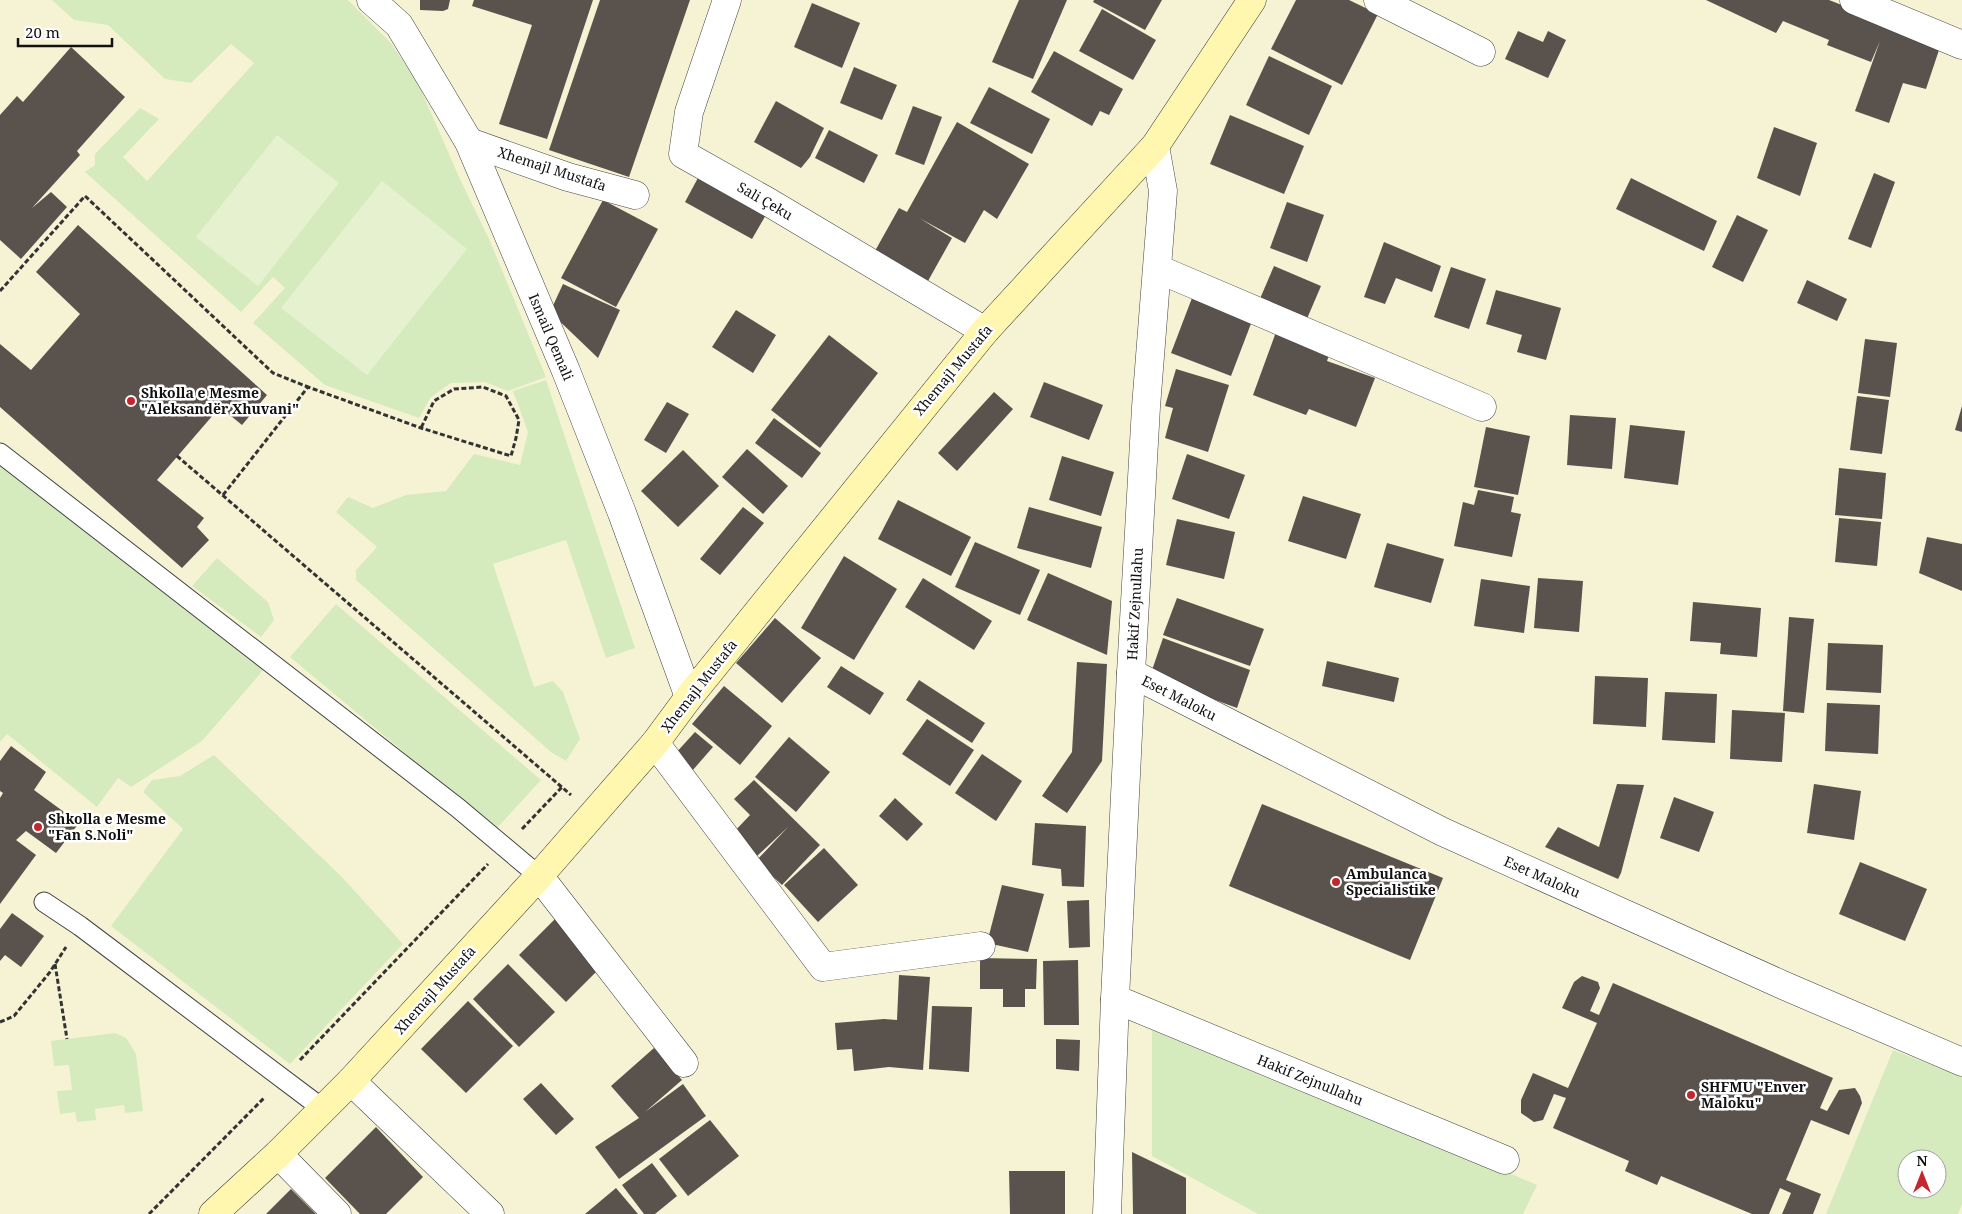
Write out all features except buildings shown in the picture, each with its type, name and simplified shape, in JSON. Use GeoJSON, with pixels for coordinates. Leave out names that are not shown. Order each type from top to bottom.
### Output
{"type":"FeatureCollection","features":[{"type":"Feature","properties":{"kind":"main road","name":"Xhemajl Mustafa"},"geometry":{"type":"LineString","coordinates":[[213,1214],[278,1154],[351,1081],[539,876],[655,743],[689,697],[985,331],[1155,146],[1252,0]]}},
{"type":"Feature","properties":{"kind":"street","name":"Ismail Qemali"},"geometry":{"type":"LineString","coordinates":[[372,0],[400,12],[469,142],[566,371],[612,486],[689,697]]}},
{"type":"Feature","properties":{"kind":"street","name":"Sali Çeku"},"geometry":{"type":"LineString","coordinates":[[727,0],[689,112],[683,154],[985,331]]}},
{"type":"Feature","properties":{"kind":"street"},"geometry":{"type":"LineString","coordinates":[[1378,0],[1481,52]]}},
{"type":"Feature","properties":{"kind":"street"},"geometry":{"type":"LineString","coordinates":[[1854,0],[1962,45]]}},
{"type":"Feature","properties":{"kind":"street","name":"Xhemajl Mustafa"},"geometry":{"type":"LineString","coordinates":[[469,142],[568,177],[635,195]]}},
{"type":"Feature","properties":{"kind":"street","name":"Hakif Zejnullahu"},"geometry":{"type":"LineString","coordinates":[[1107,1214],[1115,999],[1131,673],[1146,407],[1164,191],[1155,146]]}},
{"type":"Feature","properties":{"kind":"street"},"geometry":{"type":"LineString","coordinates":[[1158,269],[1482,407]]}},
{"type":"Feature","properties":{"kind":"street","name":"Eset Maloku"},"geometry":{"type":"LineString","coordinates":[[1131,673],[1443,832],[1785,986],[1962,1062]]}},
{"type":"Feature","properties":{"kind":"street","name":"Xhemajl Mustafa"},"geometry":{"type":"LineString","coordinates":[[655,743],[823,968],[981,946]]}},
{"type":"Feature","properties":{"kind":"street"},"geometry":{"type":"LineString","coordinates":[[539,876],[684,1063]]}},
{"type":"Feature","properties":{"kind":"street","name":"Hakif Zejnullahu"},"geometry":{"type":"LineString","coordinates":[[1115,999],[1505,1160]]}},
{"type":"Feature","properties":{"kind":"street"},"geometry":{"type":"LineString","coordinates":[[351,1081],[490,1214]]}},
{"type":"Feature","properties":{"kind":"street"},"geometry":{"type":"LineString","coordinates":[[278,1154],[337,1214]]}},
{"type":"Feature","properties":{"kind":"lane"},"geometry":{"type":"LineString","coordinates":[[0,453],[458,808],[539,876]]}},
{"type":"Feature","properties":{"kind":"lane"},"geometry":{"type":"LineString","coordinates":[[44,902],[80,926],[323,1109]]}},
{"type":"Feature","properties":{"kind":"path"},"geometry":{"type":"LineString","coordinates":[[0,291],[85,196],[273,373],[421,428],[511,456],[519,420],[506,396],[483,387],[454,389],[434,401],[421,428]]}},
{"type":"Feature","properties":{"kind":"path"},"geometry":{"type":"LineString","coordinates":[[223,495],[308,387]]}},
{"type":"Feature","properties":{"kind":"path"},"geometry":{"type":"LineString","coordinates":[[177,456],[593,813]]}},
{"type":"Feature","properties":{"kind":"path"},"geometry":{"type":"LineString","coordinates":[[149,1214],[283,1079],[562,786]]}},
{"type":"Feature","properties":{"kind":"path"},"geometry":{"type":"LineString","coordinates":[[0,1022],[14,1016],[55,963],[80,926]]}},
{"type":"Feature","properties":{"kind":"path"},"geometry":{"type":"LineString","coordinates":[[55,963],[67,1039]]}},
{"type":"Feature","properties":{"kind":"shaded area"},"geometry":{"type":"Polygon","coordinates":[[[0,0],[1962,0],[1962,1214],[0,1214],[0,0]]]}},
{"type":"Feature","properties":{"kind":"green space"},"geometry":{"type":"Polygon","coordinates":[[[52,0],[348,0],[390,42],[418,83],[459,177],[490,241],[546,377],[508,391],[485,382],[451,383],[431,397],[419,418],[325,385],[253,323],[285,288],[273,277],[241,312],[85,172],[95,165],[95,154],[140,108],[159,119],[123,157],[147,181],[254,63],[231,44],[191,83],[165,79],[108,25],[74,20],[52,0]]]}},
{"type":"Feature","properties":{"kind":"green space"},"geometry":{"type":"Polygon","coordinates":[[[277,135],[339,183],[258,286],[196,237],[277,135]]]}},
{"type":"Feature","properties":{"kind":"green space"},"geometry":{"type":"Polygon","coordinates":[[[382,181],[467,249],[367,375],[281,308],[382,181]]]}},
{"type":"Feature","properties":{"kind":"green space"},"geometry":{"type":"Polygon","coordinates":[[[546,380],[635,648],[606,658],[566,540],[493,564],[534,687],[553,681],[563,692],[580,739],[566,761],[551,752],[356,580],[356,570],[377,547],[336,512],[348,497],[373,508],[406,495],[446,491],[474,454],[520,465],[528,432],[513,391],[546,380]]]}},
{"type":"Feature","properties":{"kind":"green space"},"geometry":{"type":"Polygon","coordinates":[[[0,463],[265,668],[202,741],[131,787],[118,778],[97,807],[7,734],[0,742],[0,463]]]}},
{"type":"Feature","properties":{"kind":"green space"},"geometry":{"type":"Polygon","coordinates":[[[217,558],[268,602],[274,620],[261,637],[192,586],[217,558]]]}},
{"type":"Feature","properties":{"kind":"green space"},"geometry":{"type":"Polygon","coordinates":[[[336,604],[541,780],[496,829],[290,657],[336,604]]]}},
{"type":"Feature","properties":{"kind":"green space"},"geometry":{"type":"Polygon","coordinates":[[[214,755],[341,876],[403,944],[290,1064],[111,926],[183,829],[143,792],[152,780],[180,776],[214,755]]]}},
{"type":"Feature","properties":{"kind":"green space"},"geometry":{"type":"Polygon","coordinates":[[[1152,1023],[1537,1185],[1523,1214],[1258,1214],[1152,1156],[1152,1023]]]}},
{"type":"Feature","properties":{"kind":"green space"},"geometry":{"type":"Polygon","coordinates":[[[115,1033],[126,1038],[136,1054],[143,1111],[125,1113],[124,1105],[95,1109],[96,1120],[77,1122],[75,1112],[60,1114],[57,1091],[72,1090],[69,1065],[54,1066],[51,1041],[115,1033]]]}},
{"type":"Feature","properties":{"kind":"green space"},"geometry":{"type":"Polygon","coordinates":[[[1893,1050],[1962,1077],[1962,1204],[1958,1214],[1826,1214],[1893,1050]]]}},
{"type":"Feature","properties":{"kind":"place","name":"Shkolla e Mesme \"Aleksandër Xhuvani\""},"geometry":{"type":"Point","coordinates":[131,401]}},
{"type":"Feature","properties":{"kind":"place","name":"Shkolla e Mesme \"Fan S.Noli\""},"geometry":{"type":"Point","coordinates":[38,827]}},
{"type":"Feature","properties":{"kind":"place","name":"Ambulanca Specialistike"},"geometry":{"type":"Point","coordinates":[1336,882]}},
{"type":"Feature","properties":{"kind":"place","name":"SHFMU \"Enver Maloku\""},"geometry":{"type":"Point","coordinates":[1691,1095]}}]}
